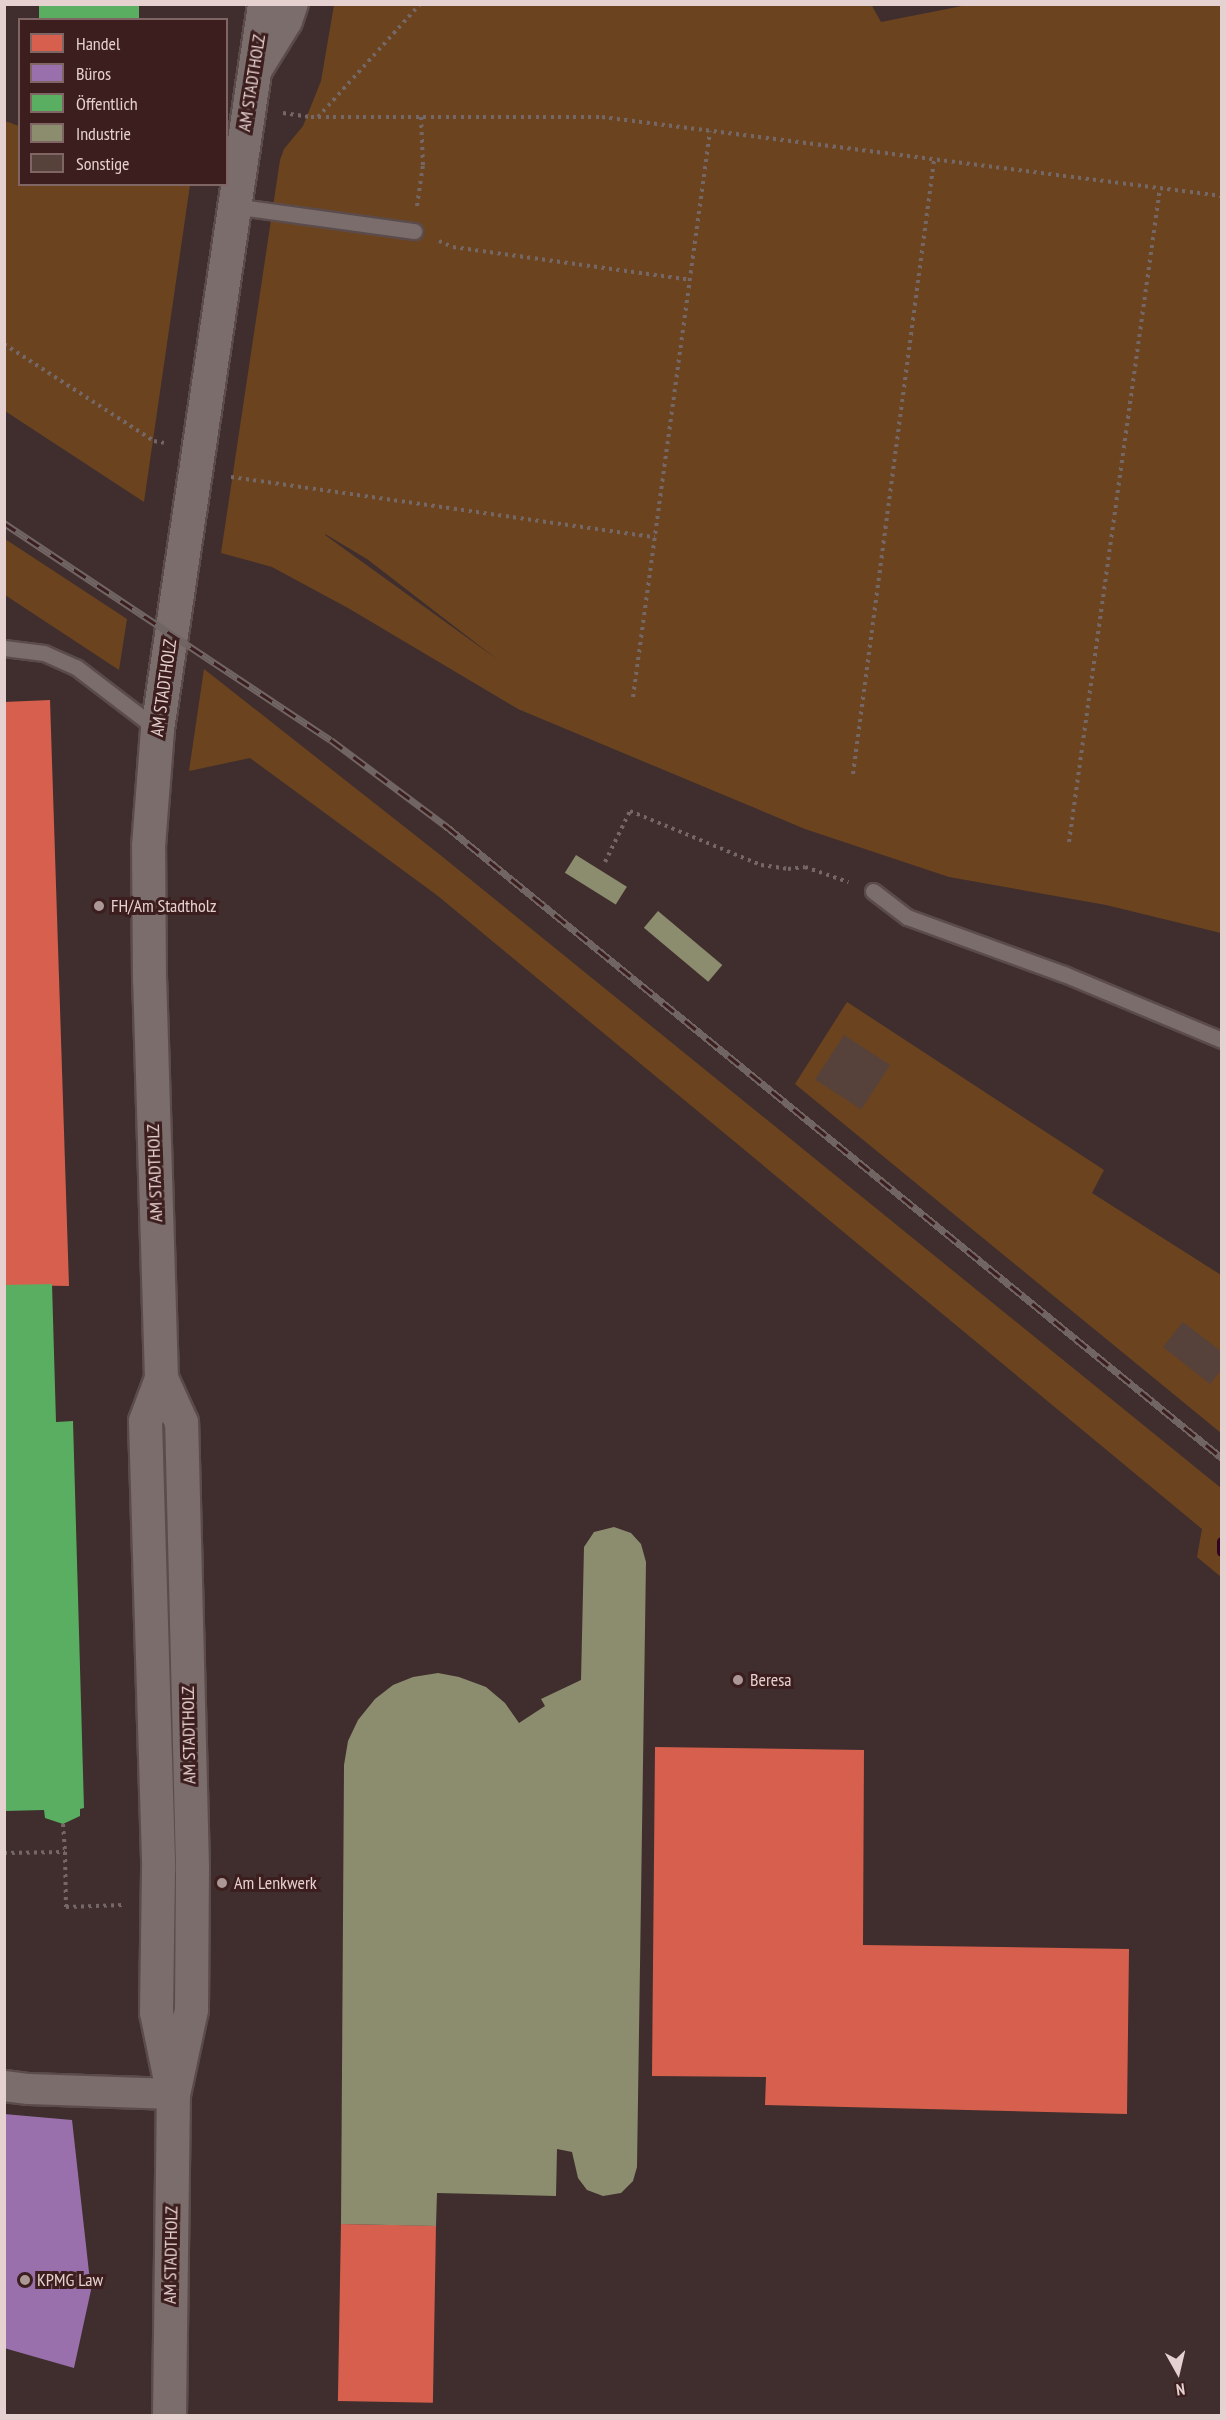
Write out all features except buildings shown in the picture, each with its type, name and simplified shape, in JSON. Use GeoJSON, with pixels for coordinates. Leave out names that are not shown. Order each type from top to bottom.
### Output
{"type":"FeatureCollection","features":[{"type":"Feature","properties":{"kind":"main road","name":"AM STADTHOLZ"},"geometry":{"type":"LineString","coordinates":[[173,2094],[156,2012],[157,1905],[145,1421],[161,1378],[148,846],[157,729],[264,4]]}},
{"type":"Feature","properties":{"kind":"main road","name":"AM STADTHOLZ"},"geometry":{"type":"LineString","coordinates":[[161,1378],[181,1422],[192,1868],[191,2009],[173,2094],[169,2415]]}},
{"type":"Feature","properties":{"kind":"street"},"geometry":{"type":"LineString","coordinates":[[253,75],[287,21],[293,4]]}},
{"type":"Feature","properties":{"kind":"street"},"geometry":{"type":"LineString","coordinates":[[4,2086],[29,2089],[173,2094]]}},
{"type":"Feature","properties":{"kind":"lane"},"geometry":{"type":"LineString","coordinates":[[233,206],[414,231]]}},
{"type":"Feature","properties":{"kind":"lane"},"geometry":{"type":"LineString","coordinates":[[4,648],[44,652],[76,667],[157,729]]}},
{"type":"Feature","properties":{"kind":"lane"},"geometry":{"type":"LineString","coordinates":[[873,891],[907,917],[1064,974],[1221,1040]]}},
{"type":"Feature","properties":{"kind":"path"},"geometry":{"type":"LineString","coordinates":[[317,117],[420,4]]}},
{"type":"Feature","properties":{"kind":"path"},"geometry":{"type":"LineString","coordinates":[[248,107],[317,117],[602,117],[1221,196]]}},
{"type":"Feature","properties":{"kind":"path"},"geometry":{"type":"LineString","coordinates":[[421,117],[423,165],[414,231],[453,247],[690,280]]}},
{"type":"Feature","properties":{"kind":"path"},"geometry":{"type":"LineString","coordinates":[[633,697],[710,131]]}},
{"type":"Feature","properties":{"kind":"path"},"geometry":{"type":"LineString","coordinates":[[853,774],[934,160]]}},
{"type":"Feature","properties":{"kind":"path"},"geometry":{"type":"LineString","coordinates":[[1069,842],[1160,188]]}},
{"type":"Feature","properties":{"kind":"path"},"geometry":{"type":"LineString","coordinates":[[4,344],[154,441],[196,460],[655,537]]}},
{"type":"Feature","properties":{"kind":"path"},"geometry":{"type":"LineString","coordinates":[[605,862],[630,811],[761,865],[788,869],[805,867],[873,891]]}},
{"type":"Feature","properties":{"kind":"path"},"geometry":{"type":"LineString","coordinates":[[63,1824],[66,1907],[157,1905]]}},
{"type":"Feature","properties":{"kind":"path"},"geometry":{"type":"LineString","coordinates":[[4,1853],[65,1852]]}},
{"type":"Feature","properties":{"kind":"shaded area"},"geometry":{"type":"Polygon","coordinates":[[[871,4],[881,22],[967,5],[1221,5],[1221,933],[1106,905],[949,877],[805,829],[518,709],[348,608],[272,567],[221,553],[280,160],[284,149],[303,126],[321,81],[334,5],[871,4]],[[325,534],[498,660],[367,559],[325,534]]]}},
{"type":"Feature","properties":{"kind":"shaded area"},"geometry":{"type":"Polygon","coordinates":[[[5,121],[18,126],[18,186],[190,186],[144,502],[5,411],[5,121]]]}},
{"type":"Feature","properties":{"kind":"shaded area"},"geometry":{"type":"Polygon","coordinates":[[[5,539],[127,619],[119,670],[5,595],[5,539]]]}},
{"type":"Feature","properties":{"kind":"shaded area"},"geometry":{"type":"Polygon","coordinates":[[[204,669],[439,854],[1221,1488],[1221,1577],[1197,1557],[1202,1529],[438,896],[250,758],[189,771],[204,669]]]}},
{"type":"Feature","properties":{"kind":"shaded area"},"geometry":{"type":"Polygon","coordinates":[[[847,1002],[1104,1170],[1092,1193],[1221,1275],[1221,1433],[795,1084],[847,1002]]]}},
{"type":"Feature","properties":{"kind":"shaded area"},"geometry":{"type":"Polygon","coordinates":[[[165,1421],[179,1731],[165,1732],[156,1447],[162,1423],[165,1421]]]}},
{"type":"Feature","properties":{"kind":"waterway"},"geometry":{"type":"LineString","coordinates":[[1222,1542],[1222,1552]]}},
{"type":"Feature","properties":{"kind":"railway"},"geometry":{"type":"LineString","coordinates":[[4,523],[331,740],[446,826],[1222,1458]]}},
{"type":"Feature","properties":{"kind":"place","name":"FH/Am Stadtholz"},"geometry":{"type":"Point","coordinates":[99,906]}},
{"type":"Feature","properties":{"kind":"place","name":"Beresa"},"geometry":{"type":"Point","coordinates":[738,1680]}},
{"type":"Feature","properties":{"kind":"place","name":"Am Lenkwerk"},"geometry":{"type":"Point","coordinates":[222,1883]}},
{"type":"Feature","properties":{"kind":"place","name":"KPMG Law"},"geometry":{"type":"Point","coordinates":[25,2280]}}]}
